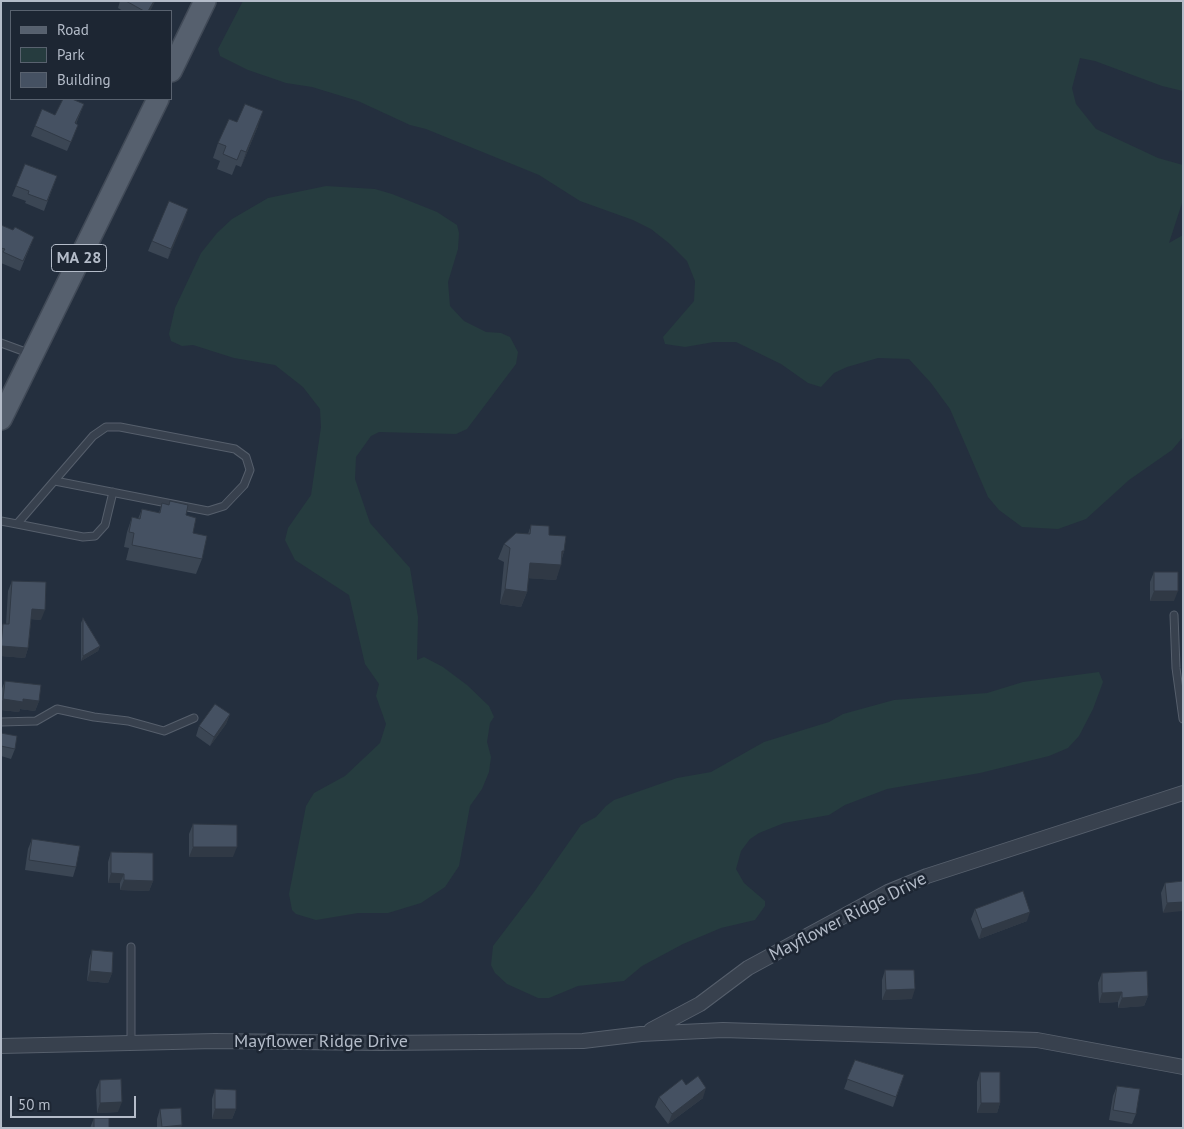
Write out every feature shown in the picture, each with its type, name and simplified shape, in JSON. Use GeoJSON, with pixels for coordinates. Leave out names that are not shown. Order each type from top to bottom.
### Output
{"type":"FeatureCollection","features":[{"type":"Feature","properties":{"kind":"main road"},"geometry":{"type":"LineString","coordinates":[[172,69],[205,1]]}},
{"type":"Feature","properties":{"kind":"main road","name":"MA 28"},"geometry":{"type":"LineString","coordinates":[[1,419],[31,354],[158,100]]}},
{"type":"Feature","properties":{"kind":"street","name":"Mayflower Ridge Drive"},"geometry":{"type":"LineString","coordinates":[[641,1034],[681,1016],[748,968],[888,892],[927,876],[1183,793]]}},
{"type":"Feature","properties":{"kind":"street","name":"Mayflower Ridge Drive"},"geometry":{"type":"LineString","coordinates":[[1,1046],[215,1041],[381,1043],[583,1041],[641,1034],[723,1030],[1037,1040],[1183,1067]]}},
{"type":"Feature","properties":{"kind":"lane"},"geometry":{"type":"LineString","coordinates":[[1,343],[31,354]]}},
{"type":"Feature","properties":{"kind":"lane"},"geometry":{"type":"LineString","coordinates":[[17,524],[94,436],[106,428],[120,427],[235,449],[246,457],[250,470],[244,485],[224,506],[208,511],[55,481]]}},
{"type":"Feature","properties":{"kind":"lane"},"geometry":{"type":"LineString","coordinates":[[1,521],[83,537],[95,536],[105,525],[113,492]]}},
{"type":"Feature","properties":{"kind":"lane"},"geometry":{"type":"LineString","coordinates":[[1174,615],[1176,668],[1183,719]]}},
{"type":"Feature","properties":{"kind":"lane"},"geometry":{"type":"LineString","coordinates":[[1,722],[36,721],[57,709],[94,717],[128,721],[164,730],[194,718]]}},
{"type":"Feature","properties":{"kind":"lane"},"geometry":{"type":"LineString","coordinates":[[131,947],[131,1044]]}},
{"type":"Feature","properties":{"kind":"green space"},"geometry":{"type":"Polygon","coordinates":[[[243,1],[1183,1],[1183,91],[1162,86],[1095,61],[1080,58],[1072,88],[1076,104],[1096,129],[1158,158],[1183,165],[1183,200],[1169,243],[1183,235],[1183,437],[1172,450],[1129,480],[1086,519],[1058,529],[1022,527],[999,510],[988,497],[950,409],[931,383],[909,359],[878,358],[847,367],[834,373],[821,387],[808,383],[781,364],[736,342],[714,342],[685,347],[665,344],[663,337],[694,301],[695,281],[687,261],[670,244],[651,229],[633,220],[580,201],[539,175],[426,129],[410,125],[358,101],[312,87],[286,83],[248,70],[220,56],[218,49],[243,1]]]}},
{"type":"Feature","properties":{"kind":"green space"},"geometry":{"type":"Polygon","coordinates":[[[326,186],[375,189],[392,194],[437,212],[457,225],[459,233],[458,249],[448,282],[450,306],[464,321],[486,332],[501,333],[510,337],[518,352],[516,364],[467,429],[456,434],[379,432],[371,436],[356,457],[355,479],[370,523],[410,568],[418,617],[417,660],[424,657],[443,667],[467,685],[489,706],[494,717],[490,723],[487,742],[491,757],[489,772],[482,789],[470,806],[459,866],[445,887],[421,903],[388,913],[358,913],[316,920],[296,914],[292,910],[289,894],[306,806],[314,793],[345,776],[380,743],[386,724],[376,696],[379,684],[365,664],[349,595],[295,560],[285,540],[288,528],[311,495],[321,427],[320,409],[303,387],[275,365],[234,358],[193,345],[182,346],[171,341],[169,334],[175,308],[201,253],[217,233],[232,219],[268,198],[326,186]]]}},
{"type":"Feature","properties":{"kind":"green space"},"geometry":{"type":"Polygon","coordinates":[[[1099,672],[1103,682],[1093,709],[1079,736],[1068,748],[1049,756],[980,773],[887,789],[845,805],[829,815],[784,823],[759,833],[750,839],[741,851],[736,869],[744,883],[765,901],[765,906],[755,920],[721,928],[683,944],[642,966],[624,981],[578,986],[549,998],[538,998],[507,984],[495,973],[491,965],[493,946],[581,825],[596,817],[614,800],[677,778],[711,772],[764,742],[829,722],[843,714],[894,700],[987,693],[1023,682],[1099,672]]]}},
{"type":"Feature","properties":{"kind":"building"},"geometry":{"type":"Polygon","coordinates":[[[126,1],[154,1],[149,10],[142,10],[126,1]]]}},
{"type":"Feature","properties":{"kind":"building"},"geometry":{"type":"Polygon","coordinates":[[[62,100],[74,100],[84,104],[75,123],[78,125],[71,142],[35,126],[42,109],[55,115],[62,100]]]}},
{"type":"Feature","properties":{"kind":"building"},"geometry":{"type":"Polygon","coordinates":[[[245,104],[263,111],[246,152],[241,150],[237,160],[223,154],[226,146],[218,143],[229,119],[237,122],[245,104]]]}},
{"type":"Feature","properties":{"kind":"building"},"geometry":{"type":"Polygon","coordinates":[[[25,164],[57,176],[47,201],[28,194],[29,191],[16,186],[25,164]]]}},
{"type":"Feature","properties":{"kind":"building"},"geometry":{"type":"Polygon","coordinates":[[[169,201],[188,209],[171,249],[152,241],[169,201]]]}},
{"type":"Feature","properties":{"kind":"building"},"geometry":{"type":"Polygon","coordinates":[[[1,225],[13,230],[15,227],[34,237],[23,261],[3,252],[5,249],[1,248],[1,225]]]}},
{"type":"Feature","properties":{"kind":"building"},"geometry":{"type":"Polygon","coordinates":[[[170,501],[188,505],[186,515],[196,518],[193,533],[207,536],[202,559],[132,545],[134,533],[129,532],[132,517],[140,519],[142,509],[160,513],[162,503],[169,505],[170,501]]]}},
{"type":"Feature","properties":{"kind":"building"},"geometry":{"type":"Polygon","coordinates":[[[531,525],[549,526],[549,535],[566,536],[561,565],[530,563],[527,592],[505,589],[510,548],[504,544],[516,533],[530,534],[531,525]]]}},
{"type":"Feature","properties":{"kind":"building"},"geometry":{"type":"Polygon","coordinates":[[[1154,572],[1178,572],[1178,591],[1154,591],[1154,572]]]}},
{"type":"Feature","properties":{"kind":"building"},"geometry":{"type":"Polygon","coordinates":[[[12,581],[46,582],[45,610],[32,609],[28,648],[1,646],[3,624],[9,624],[12,581]]]}},
{"type":"Feature","properties":{"kind":"building"},"geometry":{"type":"Polygon","coordinates":[[[83,618],[100,646],[83,656],[83,618]]]}},
{"type":"Feature","properties":{"kind":"building"},"geometry":{"type":"Polygon","coordinates":[[[5,681],[41,685],[39,701],[23,699],[23,702],[3,699],[5,681]]]}},
{"type":"Feature","properties":{"kind":"building"},"geometry":{"type":"Polygon","coordinates":[[[215,704],[230,714],[214,737],[199,726],[215,704]]]}},
{"type":"Feature","properties":{"kind":"building"},"geometry":{"type":"Polygon","coordinates":[[[1,733],[17,736],[15,749],[1,746],[1,733]]]}},
{"type":"Feature","properties":{"kind":"building"},"geometry":{"type":"Polygon","coordinates":[[[193,824],[237,825],[237,847],[193,847],[193,824]]]}},
{"type":"Feature","properties":{"kind":"building"},"geometry":{"type":"Polygon","coordinates":[[[32,839],[80,846],[76,867],[29,860],[32,839]]]}},
{"type":"Feature","properties":{"kind":"building"},"geometry":{"type":"Polygon","coordinates":[[[111,852],[153,853],[153,881],[124,880],[124,874],[111,873],[111,852]]]}},
{"type":"Feature","properties":{"kind":"building"},"geometry":{"type":"Polygon","coordinates":[[[1183,881],[1183,902],[1167,903],[1165,883],[1183,881]]]}},
{"type":"Feature","properties":{"kind":"building"},"geometry":{"type":"Polygon","coordinates":[[[1023,891],[1030,912],[982,929],[975,909],[1023,891]]]}},
{"type":"Feature","properties":{"kind":"building"},"geometry":{"type":"Polygon","coordinates":[[[92,950],[113,952],[112,973],[90,971],[92,950]]]}},
{"type":"Feature","properties":{"kind":"building"},"geometry":{"type":"Polygon","coordinates":[[[885,970],[914,970],[915,989],[886,990],[885,970]]]}},
{"type":"Feature","properties":{"kind":"building"},"geometry":{"type":"Polygon","coordinates":[[[1147,971],[1148,996],[1122,998],[1122,992],[1102,993],[1102,973],[1147,971]]]}},
{"type":"Feature","properties":{"kind":"building"},"geometry":{"type":"Polygon","coordinates":[[[855,1060],[904,1075],[896,1097],[847,1079],[855,1060]]]}},
{"type":"Feature","properties":{"kind":"building"},"geometry":{"type":"Polygon","coordinates":[[[980,1072],[1000,1072],[1000,1103],[981,1103],[980,1072]]]}},
{"type":"Feature","properties":{"kind":"building"},"geometry":{"type":"Polygon","coordinates":[[[698,1076],[706,1088],[672,1114],[659,1097],[682,1079],[686,1085],[698,1076]]]}},
{"type":"Feature","properties":{"kind":"building"},"geometry":{"type":"Polygon","coordinates":[[[121,1079],[122,1102],[100,1103],[100,1080],[121,1079]]]}},
{"type":"Feature","properties":{"kind":"building"},"geometry":{"type":"Polygon","coordinates":[[[1117,1086],[1140,1089],[1136,1114],[1113,1110],[1117,1086]]]}},
{"type":"Feature","properties":{"kind":"building"},"geometry":{"type":"Polygon","coordinates":[[[215,1089],[236,1090],[236,1109],[215,1109],[215,1089]]]}},
{"type":"Feature","properties":{"kind":"building"},"geometry":{"type":"Polygon","coordinates":[[[181,1108],[182,1125],[162,1127],[160,1109],[181,1108]]]}},
{"type":"Feature","properties":{"kind":"building"},"geometry":{"type":"Polygon","coordinates":[[[94,1118],[109,1118],[109,1128],[94,1128],[94,1118]]]}}]}
